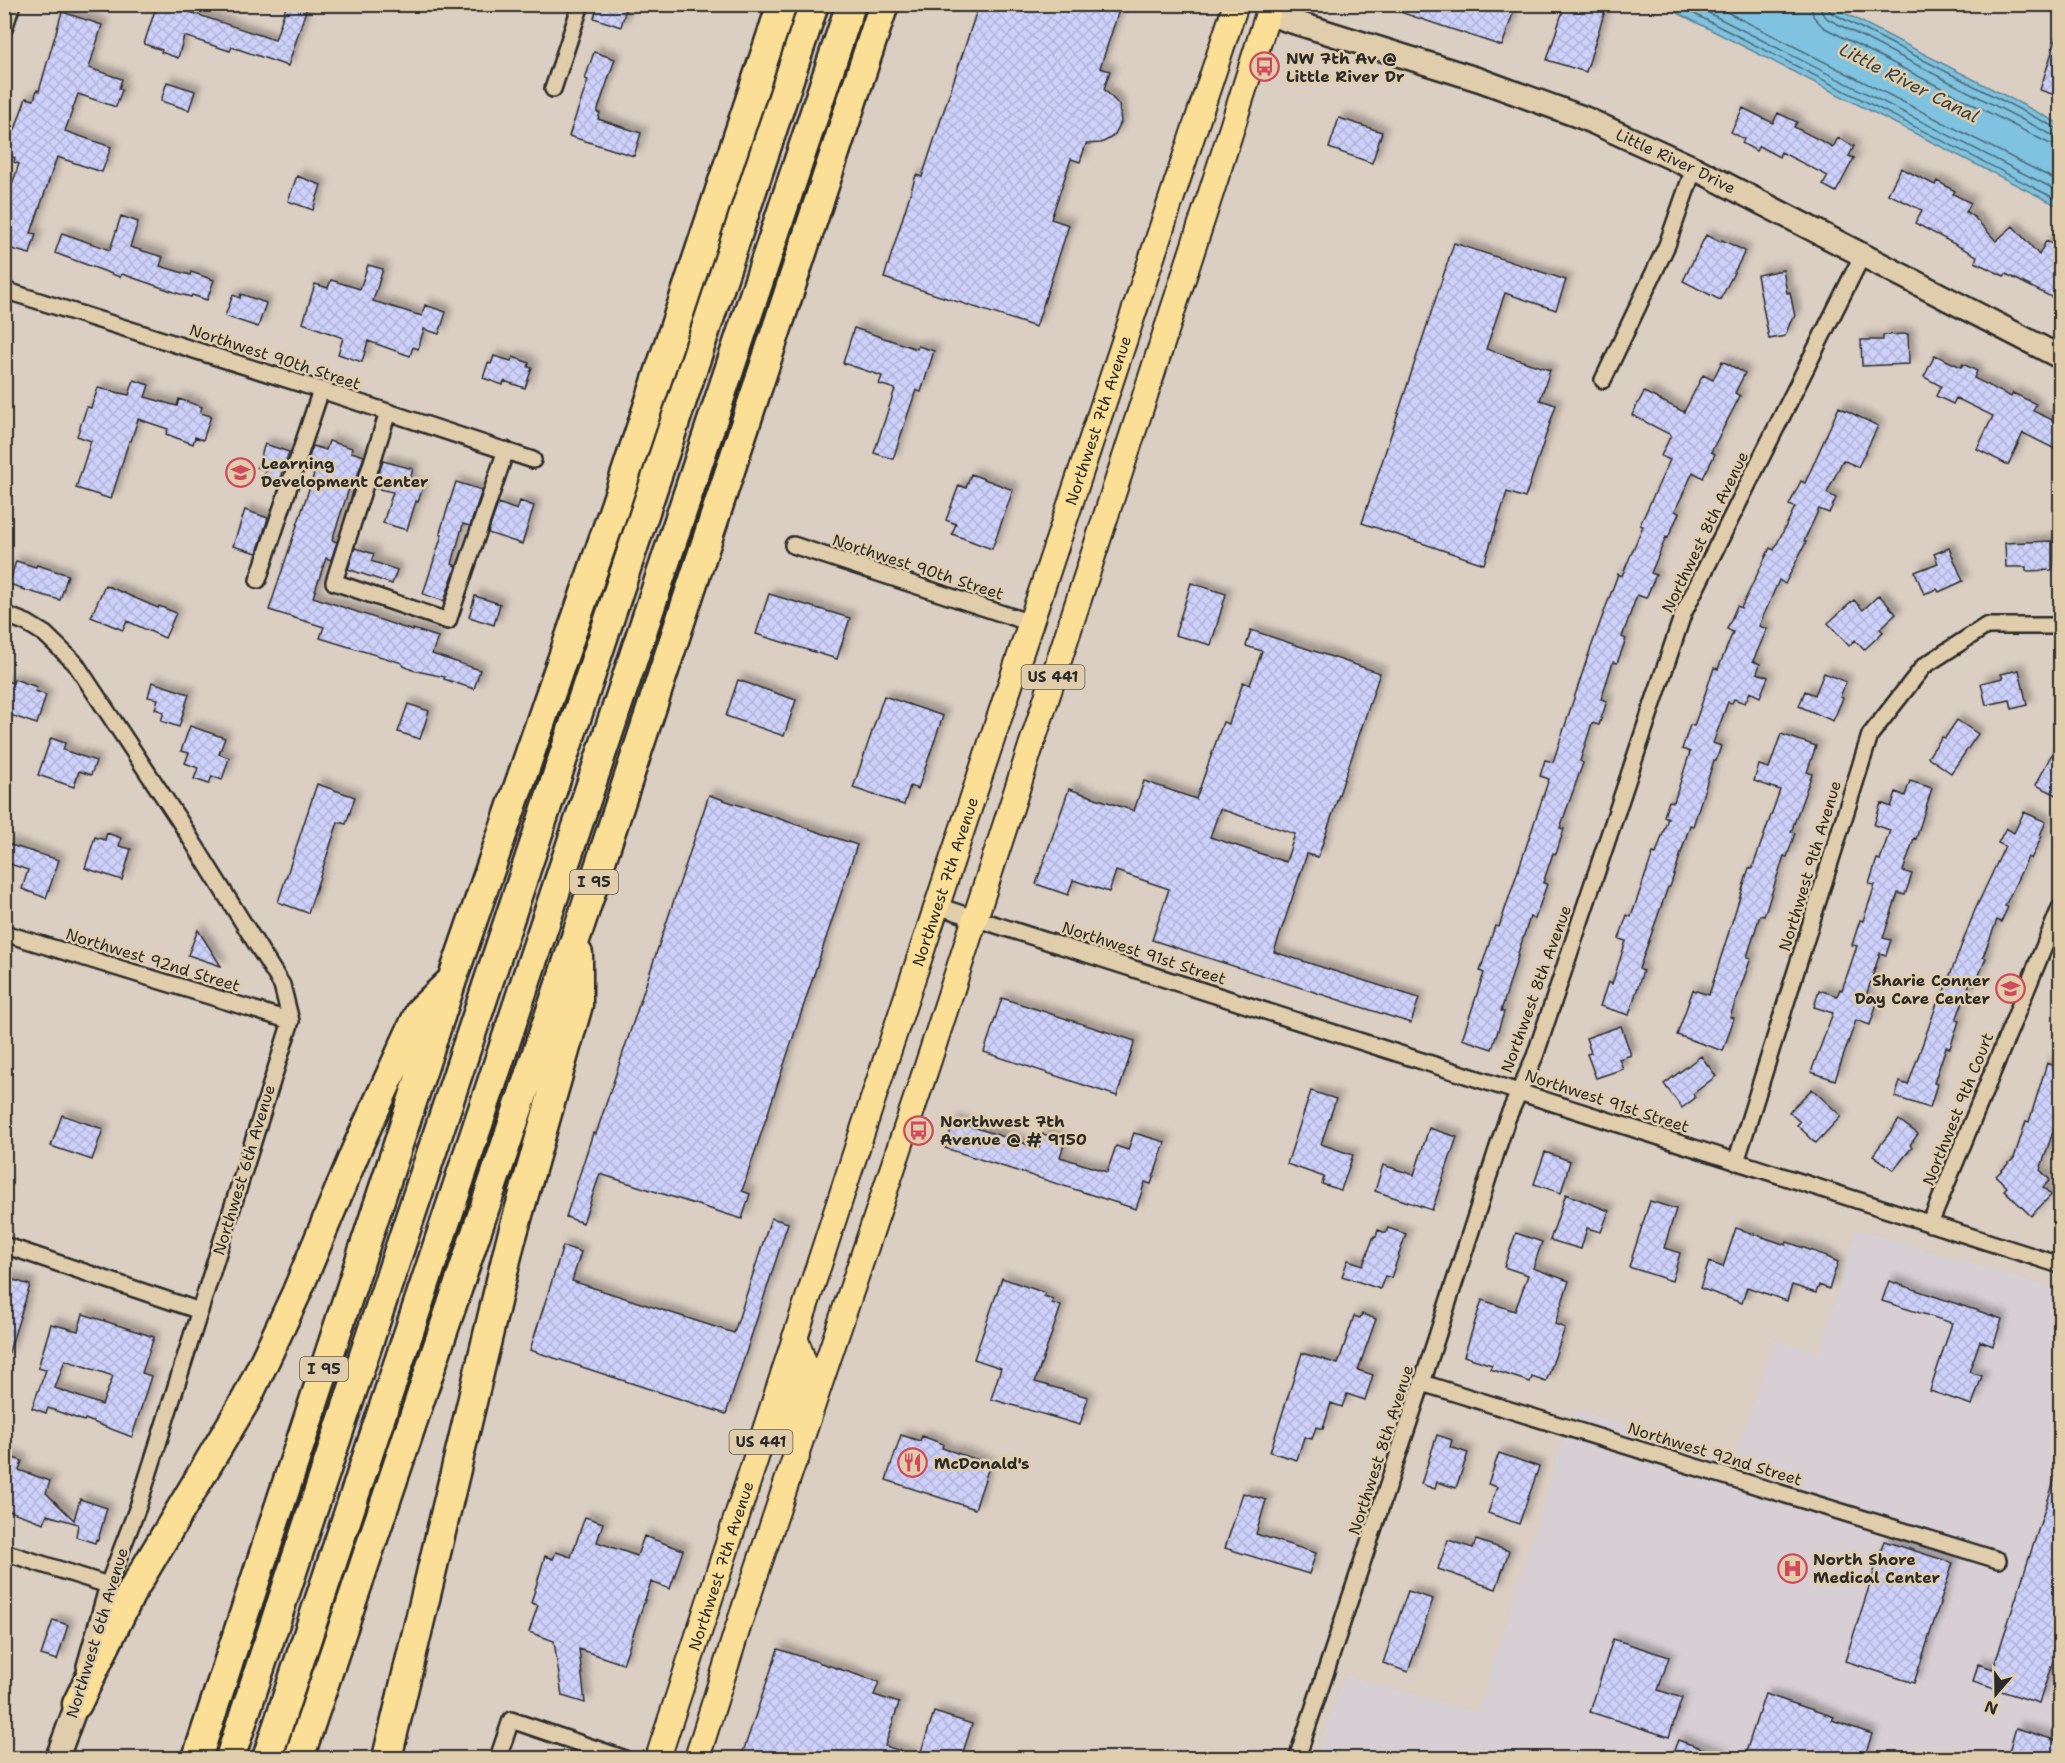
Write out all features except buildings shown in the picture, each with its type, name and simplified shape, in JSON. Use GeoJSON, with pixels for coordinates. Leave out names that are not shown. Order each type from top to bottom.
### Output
{"type":"FeatureCollection","features":[{"type":"Feature","properties":{"kind":"highway","name":"I 95"},"geometry":{"type":"LineString","coordinates":[[197,1758],[452,980],[615,506],[782,4]]}},
{"type":"Feature","properties":{"kind":"highway"},"geometry":{"type":"LineString","coordinates":[[230,1758],[814,4]]}},
{"type":"Feature","properties":{"kind":"highway"},"geometry":{"type":"LineString","coordinates":[[267,1758],[851,4]]}},
{"type":"Feature","properties":{"kind":"highway","name":"I 95"},"geometry":{"type":"LineString","coordinates":[[299,1758],[578,931],[884,4]]}},
{"type":"Feature","properties":{"kind":"highway"},"geometry":{"type":"LineString","coordinates":[[387,1758],[510,1244],[578,1005],[578,931]]}},
{"type":"Feature","properties":{"kind":"highway"},"geometry":{"type":"LineString","coordinates":[[77,1704],[131,1593],[248,1398],[296,1294],[357,1148],[420,1011],[452,980]]}},
{"type":"Feature","properties":{"kind":"main road"},"geometry":{"type":"LineString","coordinates":[[1238,4],[1269,9]]}},
{"type":"Feature","properties":{"kind":"main road","name":"Northwest 7th Avenue"},"geometry":{"type":"LineString","coordinates":[[658,1758],[937,906],[1238,4]]}},
{"type":"Feature","properties":{"kind":"main road","name":"US 441"},"geometry":{"type":"LineString","coordinates":[[697,1758],[740,1621],[797,1457],[1219,170],[1269,9]]}},
{"type":"Feature","properties":{"kind":"main road"},"geometry":{"type":"LineString","coordinates":[[795,1337],[806,1368],[786,1427],[797,1457]]}},
{"type":"Feature","properties":{"kind":"main road"},"geometry":{"type":"LineString","coordinates":[[716,1699],[713,1673],[748,1563],[733,1532]]}},
{"type":"Feature","properties":{"kind":"street"},"geometry":{"type":"LineString","coordinates":[[4,29],[12,4]]}},
{"type":"Feature","properties":{"kind":"street"},"geometry":{"type":"LineString","coordinates":[[554,89],[580,4]]}},
{"type":"Feature","properties":{"kind":"street","name":"Little River Drive"},"geometry":{"type":"LineString","coordinates":[[1269,9],[1480,80],[1584,118],[1694,168],[2061,357]]}},
{"type":"Feature","properties":{"kind":"street"},"geometry":{"type":"LineString","coordinates":[[1603,380],[1667,245],[1694,168]]}},
{"type":"Feature","properties":{"kind":"street","name":"Northwest 8th Avenue"},"geometry":{"type":"LineString","coordinates":[[1297,1758],[1507,1119],[1539,1044],[1683,614],[1863,254]]}},
{"type":"Feature","properties":{"kind":"street","name":"Northwest 90th Street"},"geometry":{"type":"LineString","coordinates":[[4,290],[533,460]]}},
{"type":"Feature","properties":{"kind":"street"},"geometry":{"type":"LineString","coordinates":[[258,580],[321,390]]}},
{"type":"Feature","properties":{"kind":"street"},"geometry":{"type":"LineString","coordinates":[[388,412],[334,582],[448,621],[506,450]]}},
{"type":"Feature","properties":{"kind":"street","name":"Northwest 90th Street"},"geometry":{"type":"LineString","coordinates":[[793,545],[1031,623]]}},
{"type":"Feature","properties":{"kind":"street"},"geometry":{"type":"LineString","coordinates":[[4,614],[27,623],[45,634],[75,663],[179,820],[282,985],[291,1021]]}},
{"type":"Feature","properties":{"kind":"street","name":"Northwest 9th Avenue"},"geometry":{"type":"LineString","coordinates":[[1737,1162],[1870,735],[1924,666],[1986,626],[2061,626]]}},
{"type":"Feature","properties":{"kind":"street","name":"Northwest 91st Street"},"geometry":{"type":"LineString","coordinates":[[937,906],[2061,1265]]}},
{"type":"Feature","properties":{"kind":"street","name":"Northwest 9th Court"},"geometry":{"type":"LineString","coordinates":[[1930,1224],[2061,908]]}},
{"type":"Feature","properties":{"kind":"street","name":"Northwest 92nd Street"},"geometry":{"type":"LineString","coordinates":[[4,933],[291,1021]]}},
{"type":"Feature","properties":{"kind":"street","name":"Northwest 6th Avenue"},"geometry":{"type":"LineString","coordinates":[[57,1758],[77,1704],[89,1648],[108,1585],[139,1504],[291,1021]]}},
{"type":"Feature","properties":{"kind":"street"},"geometry":{"type":"LineString","coordinates":[[4,1245],[200,1311]]}},
{"type":"Feature","properties":{"kind":"street","name":"Northwest 92nd Street"},"geometry":{"type":"LineString","coordinates":[[1422,1383],[1998,1560]]}},
{"type":"Feature","properties":{"kind":"street"},"geometry":{"type":"LineString","coordinates":[[4,1552],[108,1585]]}},
{"type":"Feature","properties":{"kind":"street"},"geometry":{"type":"LineString","coordinates":[[498,1758],[512,1720],[623,1758]]}},
{"type":"Feature","properties":{"kind":"shaded area","name":"North Shore Medical Center"},"geometry":{"type":"Polygon","coordinates":[[[1856,1229],[2060,1290],[2060,1758],[1315,1758],[1344,1675],[1478,1713],[1564,1437],[1579,1410],[1733,1461],[1774,1340],[1820,1353],[1856,1229]]]}},
{"type":"Feature","properties":{"kind":"water","name":"Little River Canal"},"geometry":{"type":"Polygon","coordinates":[[[1662,5],[1829,5],[2060,124],[2060,207],[1662,5]]]}},
{"type":"Feature","properties":{"kind":"place","name":"NW 7th Av @ Little River Dr"},"geometry":{"type":"Point","coordinates":[1265,67]}},
{"type":"Feature","properties":{"kind":"place","name":"Learning Development Center"},"geometry":{"type":"Point","coordinates":[240,472]}},
{"type":"Feature","properties":{"kind":"place","name":"Sharie Conner Day Care Center"},"geometry":{"type":"Point","coordinates":[2011,989]}},
{"type":"Feature","properties":{"kind":"place","name":"Northwest 7th Avenue @ # 9150"},"geometry":{"type":"Point","coordinates":[919,1130]}},
{"type":"Feature","properties":{"kind":"place","name":"McDonald's"},"geometry":{"type":"Point","coordinates":[913,1463]}},
{"type":"Feature","properties":{"kind":"place","name":"North Shore Medical Center"},"geometry":{"type":"Point","coordinates":[1792,1568]}}]}
